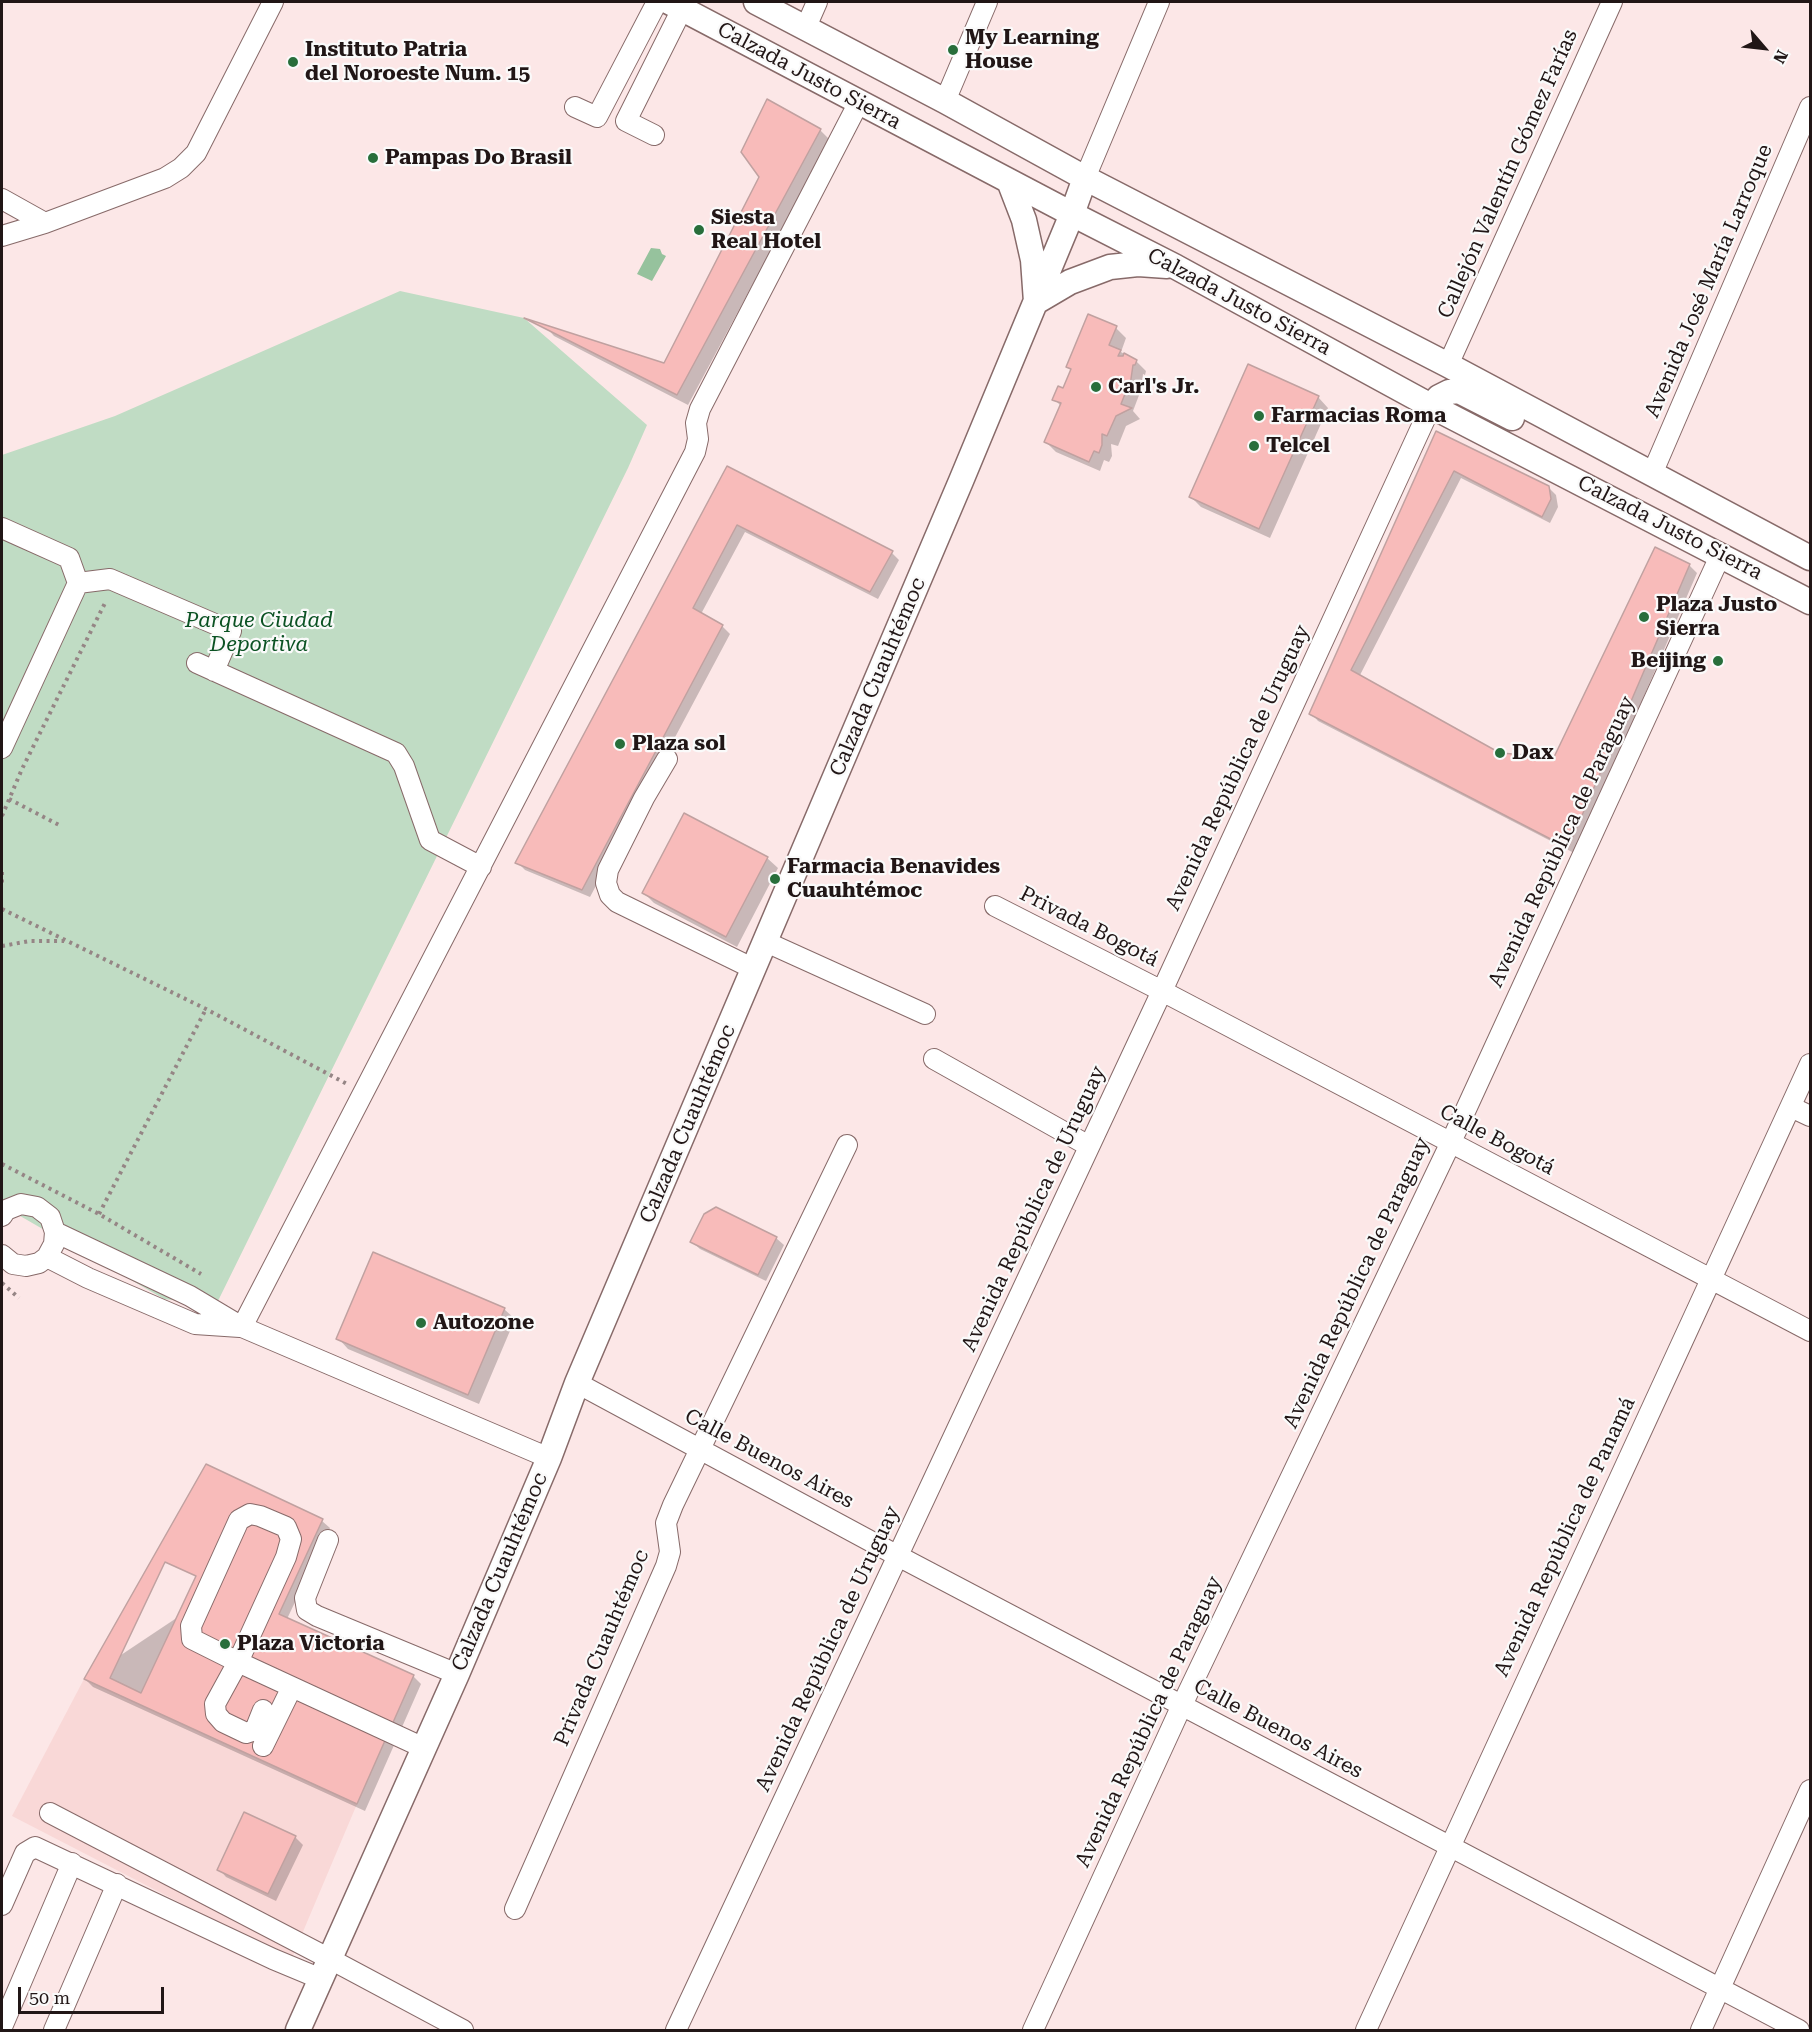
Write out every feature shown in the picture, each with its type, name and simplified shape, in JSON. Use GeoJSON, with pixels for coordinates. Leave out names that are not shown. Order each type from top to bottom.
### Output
{"type":"FeatureCollection","features":[{"type":"Feature","properties":{"kind":"main road","name":"Calzada Justo Sierra"},"geometry":{"type":"LineString","coordinates":[[756,2],[1085,177],[1448,365],[1810,558]]}},
{"type":"Feature","properties":{"kind":"main road","name":"Calzada Justo Sierra"},"geometry":{"type":"LineString","coordinates":[[676,5],[1176,267],[1431,406],[1810,602]]}},
{"type":"Feature","properties":{"kind":"main road","name":"Calzada Cuauhtémoc"},"geometry":{"type":"LineString","coordinates":[[298,2031],[457,1674],[549,1458],[577,1383],[1036,302],[1085,177]]}},
{"type":"Feature","properties":{"kind":"main road"},"geometry":{"type":"LineString","coordinates":[[1009,181],[1024,220],[1033,260],[1036,302],[1071,282],[1110,267],[1137,264],[1176,267]]}},
{"type":"Feature","properties":{"kind":"main road"},"geometry":{"type":"LineString","coordinates":[[1431,406],[1439,397],[1449,392],[1459,391],[1536,430],[1555,423]]}},
{"type":"Feature","properties":{"kind":"street"},"geometry":{"type":"LineString","coordinates":[[2,236],[45,223],[165,178],[181,168],[196,153],[273,2]]}},
{"type":"Feature","properties":{"kind":"street"},"geometry":{"type":"LineString","coordinates":[[575,107],[597,117],[657,2]]}},
{"type":"Feature","properties":{"kind":"street"},"geometry":{"type":"LineString","coordinates":[[806,27],[817,2]]}},
{"type":"Feature","properties":{"kind":"street"},"geometry":{"type":"LineString","coordinates":[[945,101],[987,2]]}},
{"type":"Feature","properties":{"kind":"street"},"geometry":{"type":"LineString","coordinates":[[1085,177],[1159,2]]}},
{"type":"Feature","properties":{"kind":"street","name":"Callejón Valentín Gómez Farías"},"geometry":{"type":"LineString","coordinates":[[1448,365],[1612,2]]}},
{"type":"Feature","properties":{"kind":"street"},"geometry":{"type":"LineString","coordinates":[[654,135],[626,121],[676,5]]}},
{"type":"Feature","properties":{"kind":"street"},"geometry":{"type":"LineString","coordinates":[[242,1327],[695,452],[698,439],[696,423],[700,409],[859,102]]}},
{"type":"Feature","properties":{"kind":"street","name":"Avenida José María Larroque"},"geometry":{"type":"LineString","coordinates":[[1652,474],[1810,106]]}},
{"type":"Feature","properties":{"kind":"street"},"geometry":{"type":"LineString","coordinates":[[2,199],[45,223]]}},
{"type":"Feature","properties":{"kind":"street","name":"Avenida República de Uruguay"},"geometry":{"type":"LineString","coordinates":[[676,2031],[1162,991],[1431,406]]}},
{"type":"Feature","properties":{"kind":"street"},"geometry":{"type":"LineString","coordinates":[[2,528],[69,558],[78,583],[2,748]]}},
{"type":"Feature","properties":{"kind":"street","name":"Avenida República de Paraguay"},"geometry":{"type":"LineString","coordinates":[[1033,2031],[1182,1706],[1450,1142],[1721,554]]}},
{"type":"Feature","properties":{"kind":"street"},"geometry":{"type":"LineString","coordinates":[[78,583],[110,579],[231,631],[206,667],[396,753],[404,766],[430,840],[481,867]]}},
{"type":"Feature","properties":{"kind":"street"},"geometry":{"type":"LineString","coordinates":[[667,759],[644,798],[608,870],[606,883],[610,895],[617,902],[754,969]]}},
{"type":"Feature","properties":{"kind":"street","name":"Privada Bogotá"},"geometry":{"type":"LineString","coordinates":[[995,906],[1162,991]]}},
{"type":"Feature","properties":{"kind":"street"},"geometry":{"type":"LineString","coordinates":[[766,942],[925,1014]]}},
{"type":"Feature","properties":{"kind":"street","name":"Calle Bogotá"},"geometry":{"type":"LineString","coordinates":[[1162,991],[1810,1331]]}},
{"type":"Feature","properties":{"kind":"street"},"geometry":{"type":"LineString","coordinates":[[934,1059],[1089,1146]]}},
{"type":"Feature","properties":{"kind":"street","name":"Avenida República de Panamá"},"geometry":{"type":"LineString","coordinates":[[1366,2031],[1810,1064]]}},
{"type":"Feature","properties":{"kind":"street"},"geometry":{"type":"LineString","coordinates":[[1791,1107],[1810,1116]]}},
{"type":"Feature","properties":{"kind":"street","name":"Privada Cuauhtémoc"},"geometry":{"type":"LineString","coordinates":[[515,1910],[666,1566],[670,1552],[666,1523],[673,1505],[847,1145]]}},
{"type":"Feature","properties":{"kind":"street"},"geometry":{"type":"LineString","coordinates":[[2,1216],[6,1210],[21,1204],[37,1207],[50,1217],[56,1232],[54,1244],[47,1257],[39,1263],[26,1266],[14,1264],[2,1256]]}},
{"type":"Feature","properties":{"kind":"street"},"geometry":{"type":"LineString","coordinates":[[56,1232],[197,1299],[242,1327],[549,1458]]}},
{"type":"Feature","properties":{"kind":"street"},"geometry":{"type":"LineString","coordinates":[[88,1278],[99,1253]]}},
{"type":"Feature","properties":{"kind":"street"},"geometry":{"type":"LineString","coordinates":[[47,1257],[88,1278],[195,1324],[242,1327]]}},
{"type":"Feature","properties":{"kind":"street","name":"Calle Buenos Aires"},"geometry":{"type":"LineString","coordinates":[[577,1383],[898,1556],[1799,2031]]}},
{"type":"Feature","properties":{"kind":"street"},"geometry":{"type":"LineString","coordinates":[[263,1710],[255,1730],[246,1733],[223,1722],[216,1714],[215,1704],[238,1662],[286,1557],[291,1539],[286,1527],[250,1514],[239,1520],[191,1626],[192,1639],[238,1662],[424,1748]]}},
{"type":"Feature","properties":{"kind":"street"},"geometry":{"type":"LineString","coordinates":[[328,1540],[305,1598],[308,1610],[317,1616],[457,1674]]}},
{"type":"Feature","properties":{"kind":"street"},"geometry":{"type":"LineString","coordinates":[[263,1746],[292,1687]]}},
{"type":"Feature","properties":{"kind":"street"},"geometry":{"type":"LineString","coordinates":[[1701,2031],[1810,1790]]}},
{"type":"Feature","properties":{"kind":"street"},"geometry":{"type":"LineString","coordinates":[[50,1813],[325,1969],[463,2031]]}},
{"type":"Feature","properties":{"kind":"street"},"geometry":{"type":"LineString","coordinates":[[2,1905],[25,1852],[35,1847],[273,1959],[325,1969]]}},
{"type":"Feature","properties":{"kind":"street"},"geometry":{"type":"LineString","coordinates":[[2,2027],[72,1863]]}},
{"type":"Feature","properties":{"kind":"street"},"geometry":{"type":"LineString","coordinates":[[54,2031],[117,1884]]}},
{"type":"Feature","properties":{"kind":"path"},"geometry":{"type":"LineString","coordinates":[[2,816],[106,601]]}},
{"type":"Feature","properties":{"kind":"path"},"geometry":{"type":"LineString","coordinates":[[9,799],[61,826]]}},
{"type":"Feature","properties":{"kind":"path"},"geometry":{"type":"LineString","coordinates":[[2,872],[2,886]]}},
{"type":"Feature","properties":{"kind":"path"},"geometry":{"type":"LineString","coordinates":[[2,909],[206,1009],[363,1093]]}},
{"type":"Feature","properties":{"kind":"path"},"geometry":{"type":"LineString","coordinates":[[2,946],[30,941],[68,941]]}},
{"type":"Feature","properties":{"kind":"path"},"geometry":{"type":"LineString","coordinates":[[99,1214],[206,1009]]}},
{"type":"Feature","properties":{"kind":"path"},"geometry":{"type":"LineString","coordinates":[[2,1164],[99,1214],[201,1274]]}},
{"type":"Feature","properties":{"kind":"path"},"geometry":{"type":"LineString","coordinates":[[2,1169],[7,1166]]}},
{"type":"Feature","properties":{"kind":"path"},"geometry":{"type":"LineString","coordinates":[[2,1283],[19,1298]]}},
{"type":"Feature","properties":{"kind":"shaded area"},"geometry":{"type":"Polygon","coordinates":[[[651,248],[660,249],[666,256],[652,281],[637,274],[651,248]]]}},
{"type":"Feature","properties":{"kind":"shaded area"},"geometry":{"type":"Polygon","coordinates":[[[84,1679],[357,1804],[291,1960],[12,1816],[84,1679]]]}},
{"type":"Feature","properties":{"kind":"green space","name":"Parque Ciudad Deportiva"},"geometry":{"type":"Polygon","coordinates":[[[400,291],[524,318],[647,425],[628,468],[216,1305],[164,1299],[8,1209],[2,1209],[2,455],[115,416],[400,291]]]}},
{"type":"Feature","properties":{"kind":"building"},"geometry":{"type":"Polygon","coordinates":[[[767,99],[821,129],[677,395],[524,318],[664,363],[759,177],[741,152],[767,99]]]}},
{"type":"Feature","properties":{"kind":"building","name":"Carl's Jr."},"geometry":{"type":"Polygon","coordinates":[[[1088,314],[1117,326],[1109,345],[1121,350],[1118,356],[1123,356],[1124,353],[1137,360],[1133,365],[1131,379],[1121,404],[1132,408],[1116,416],[1107,436],[1102,434],[1099,453],[1094,451],[1089,462],[1044,442],[1061,403],[1052,400],[1058,386],[1063,388],[1071,369],[1066,367],[1088,314]]]}},
{"type":"Feature","properties":{"kind":"building","name":"Telcel"},"geometry":{"type":"Polygon","coordinates":[[[1248,364],[1319,396],[1259,529],[1189,497],[1248,364]]]}},
{"type":"Feature","properties":{"kind":"building","name":"Plaza Justo Sierra"},"geometry":{"type":"Polygon","coordinates":[[[1436,431],[1549,486],[1551,499],[1542,517],[1454,471],[1351,670],[1500,753],[1554,757],[1655,547],[1690,564],[1568,848],[1309,714],[1436,431]]]}},
{"type":"Feature","properties":{"kind":"building","name":"Plaza sol"},"geometry":{"type":"Polygon","coordinates":[[[727,466],[893,551],[870,592],[737,525],[693,608],[723,625],[582,890],[515,863],[727,466]]]}},
{"type":"Feature","properties":{"kind":"building"},"geometry":{"type":"Polygon","coordinates":[[[684,813],[768,857],[726,937],[642,893],[684,813]]]}},
{"type":"Feature","properties":{"kind":"building"},"geometry":{"type":"Polygon","coordinates":[[[716,1207],[777,1237],[758,1275],[690,1242],[704,1214],[716,1207]]]}},
{"type":"Feature","properties":{"kind":"building","name":"Autozone"},"geometry":{"type":"Polygon","coordinates":[[[373,1252],[505,1308],[468,1395],[336,1339],[373,1252]]]}},
{"type":"Feature","properties":{"kind":"building","name":"Plaza Victoria"},"geometry":{"type":"Polygon","coordinates":[[[206,1464],[323,1519],[279,1614],[414,1675],[357,1804],[84,1679],[206,1464]]]}},
{"type":"Feature","properties":{"kind":"building"},"geometry":{"type":"Polygon","coordinates":[[[165,1562],[196,1576],[141,1693],[110,1678],[165,1562]]]}},
{"type":"Feature","properties":{"kind":"building"},"geometry":{"type":"Polygon","coordinates":[[[244,1812],[296,1836],[268,1894],[217,1870],[244,1812]]]}},
{"type":"Feature","properties":{"kind":"place","name":"My Learning House"},"geometry":{"type":"Point","coordinates":[953,50]}},
{"type":"Feature","properties":{"kind":"place","name":"Instituto Patria del Noroeste Num. 15"},"geometry":{"type":"Point","coordinates":[293,62]}},
{"type":"Feature","properties":{"kind":"place","name":"Pampas Do Brasil"},"geometry":{"type":"Point","coordinates":[373,158]}},
{"type":"Feature","properties":{"kind":"place","name":"Siesta Real Hotel"},"geometry":{"type":"Point","coordinates":[699,230]}},
{"type":"Feature","properties":{"kind":"place","name":"Carl's Jr."},"geometry":{"type":"Point","coordinates":[1096,387]}},
{"type":"Feature","properties":{"kind":"place","name":"Farmacias Roma"},"geometry":{"type":"Point","coordinates":[1259,416]}},
{"type":"Feature","properties":{"kind":"place","name":"Telcel"},"geometry":{"type":"Point","coordinates":[1254,446]}},
{"type":"Feature","properties":{"kind":"place","name":"Plaza Justo Sierra"},"geometry":{"type":"Point","coordinates":[1644,617]}},
{"type":"Feature","properties":{"kind":"place","name":"Beijing"},"geometry":{"type":"Point","coordinates":[1718,661]}},
{"type":"Feature","properties":{"kind":"place","name":"Plaza sol"},"geometry":{"type":"Point","coordinates":[620,744]}},
{"type":"Feature","properties":{"kind":"place","name":"Dax"},"geometry":{"type":"Point","coordinates":[1500,753]}},
{"type":"Feature","properties":{"kind":"place","name":"Farmacia Benavides Cuauhtémoc"},"geometry":{"type":"Point","coordinates":[775,879]}},
{"type":"Feature","properties":{"kind":"place","name":"Autozone"},"geometry":{"type":"Point","coordinates":[421,1323]}},
{"type":"Feature","properties":{"kind":"place","name":"Plaza Victoria"},"geometry":{"type":"Point","coordinates":[225,1644]}}]}
